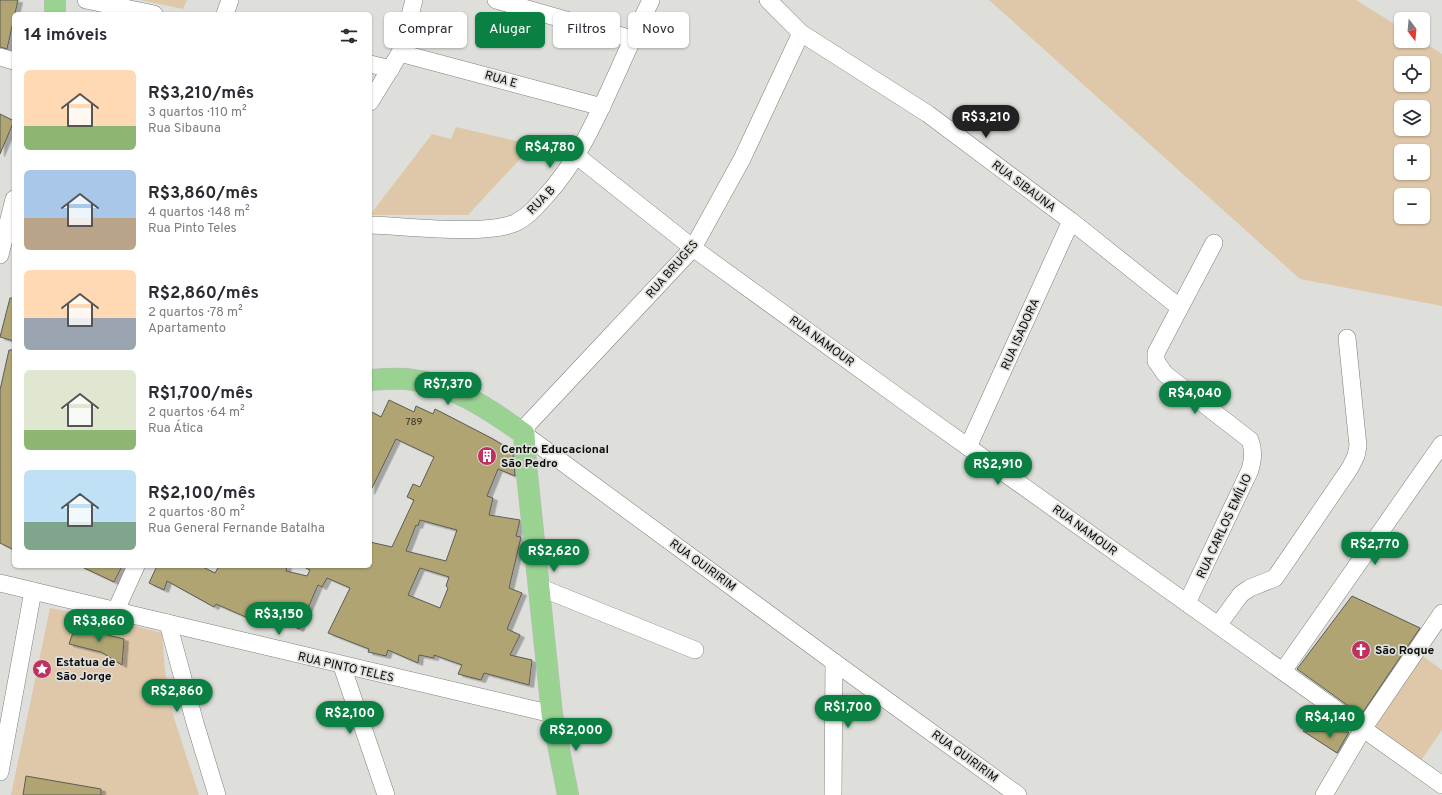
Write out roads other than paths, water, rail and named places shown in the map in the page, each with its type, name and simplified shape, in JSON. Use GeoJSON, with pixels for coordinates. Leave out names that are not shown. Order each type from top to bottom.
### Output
{"type":"FeatureCollection","features":[{"type":"Feature","properties":{"kind":"main road"},"geometry":{"type":"LineString","coordinates":[[55,0],[55,12]]}},
{"type":"Feature","properties":{"kind":"main road","name":"RUA QUIRIRIM"},"geometry":{"type":"LineString","coordinates":[[372,380],[406,379],[451,390],[485,406],[524,434]]}},
{"type":"Feature","properties":{"kind":"main road"},"geometry":{"type":"LineString","coordinates":[[524,434],[552,714],[568,795]]}},
{"type":"Feature","properties":{"kind":"street"},"geometry":{"type":"LineString","coordinates":[[86,0],[144,12]]}},
{"type":"Feature","properties":{"kind":"street"},"geometry":{"type":"LineString","coordinates":[[226,12],[230,0]]}},
{"type":"Feature","properties":{"kind":"street"},"geometry":{"type":"LineString","coordinates":[[372,99],[400,53],[414,0]]}},
{"type":"Feature","properties":{"kind":"street"},"geometry":{"type":"LineString","coordinates":[[496,0],[628,38]]}},
{"type":"Feature","properties":{"kind":"street","name":"RUA B"},"geometry":{"type":"LineString","coordinates":[[645,12],[651,0]]}},
{"type":"Feature","properties":{"kind":"street","name":"RUA SIBAUNA"},"geometry":{"type":"LineString","coordinates":[[768,0],[801,33],[928,114],[1071,221],[1179,307]]}},
{"type":"Feature","properties":{"kind":"street","name":"RUA BRUGES"},"geometry":{"type":"LineString","coordinates":[[524,434],[528,424],[693,248],[742,159],[801,33]]}},
{"type":"Feature","properties":{"kind":"street","name":"RUA B"},"geometry":{"type":"LineString","coordinates":[[372,224],[470,229],[492,228],[515,223],[532,212],[554,188],[577,156],[602,107],[628,48]]}},
{"type":"Feature","properties":{"kind":"street","name":"RUA E"},"geometry":{"type":"LineString","coordinates":[[400,53],[602,107]]}},
{"type":"Feature","properties":{"kind":"street"},"geometry":{"type":"LineString","coordinates":[[0,57],[12,60]]}},
{"type":"Feature","properties":{"kind":"street"},"geometry":{"type":"LineString","coordinates":[[372,64],[391,69]]}},
{"type":"Feature","properties":{"kind":"street","name":"RUA NAMOUR"},"geometry":{"type":"LineString","coordinates":[[577,156],[693,248],[968,447],[1442,785]]}},
{"type":"Feature","properties":{"kind":"street"},"geometry":{"type":"LineString","coordinates":[[4,243],[12,208]]}},
{"type":"Feature","properties":{"kind":"street","name":"RUA ISADORA"},"geometry":{"type":"LineString","coordinates":[[968,447],[1071,221]]}},
{"type":"Feature","properties":{"kind":"street","name":"RUA CARLOS EMÍLIO"},"geometry":{"type":"LineString","coordinates":[[1187,603],[1250,470],[1253,459],[1253,447],[1250,440],[1165,374],[1156,362],[1156,353],[1214,243]]}},
{"type":"Feature","properties":{"kind":"street"},"geometry":{"type":"LineString","coordinates":[[1218,624],[1241,594],[1250,588],[1275,578],[1346,474],[1356,456],[1358,446],[1357,426],[1347,338]]}},
{"type":"Feature","properties":{"kind":"street","name":"RUA QUIRIRIM"},"geometry":{"type":"LineString","coordinates":[[524,434],[834,662],[996,788],[1018,795]]}},
{"type":"Feature","properties":{"kind":"street"},"geometry":{"type":"LineString","coordinates":[[1283,671],[1442,444]]}},
{"type":"Feature","properties":{"kind":"street"},"geometry":{"type":"LineString","coordinates":[[116,610],[135,568]]}},
{"type":"Feature","properties":{"kind":"street","name":"RUA PINTO TELES"},"geometry":{"type":"LineString","coordinates":[[0,583],[168,622],[342,666],[552,714]]}},
{"type":"Feature","properties":{"kind":"street"},"geometry":{"type":"LineString","coordinates":[[539,587],[695,650]]}},
{"type":"Feature","properties":{"kind":"street"},"geometry":{"type":"LineString","coordinates":[[0,772],[33,591]]}},
{"type":"Feature","properties":{"kind":"street"},"geometry":{"type":"LineString","coordinates":[[1324,795],[1363,730],[1442,613]]}},
{"type":"Feature","properties":{"kind":"street"},"geometry":{"type":"LineString","coordinates":[[168,622],[195,723],[217,795]]}},
{"type":"Feature","properties":{"kind":"street"},"geometry":{"type":"LineString","coordinates":[[833,795],[834,662]]}},
{"type":"Feature","properties":{"kind":"street"},"geometry":{"type":"LineString","coordinates":[[342,666],[386,795]]}},
{"type":"Feature","properties":{"kind":"place","name":"Centro Educacional São Pedro"},"geometry":{"type":"Point","coordinates":[487,456]}},
{"type":"Feature","properties":{"kind":"place","name":"São Roque"},"geometry":{"type":"Point","coordinates":[1361,650]}},
{"type":"Feature","properties":{"kind":"place","name":"Estatua de São Jorge"},"geometry":{"type":"Point","coordinates":[42,669]}}]}
